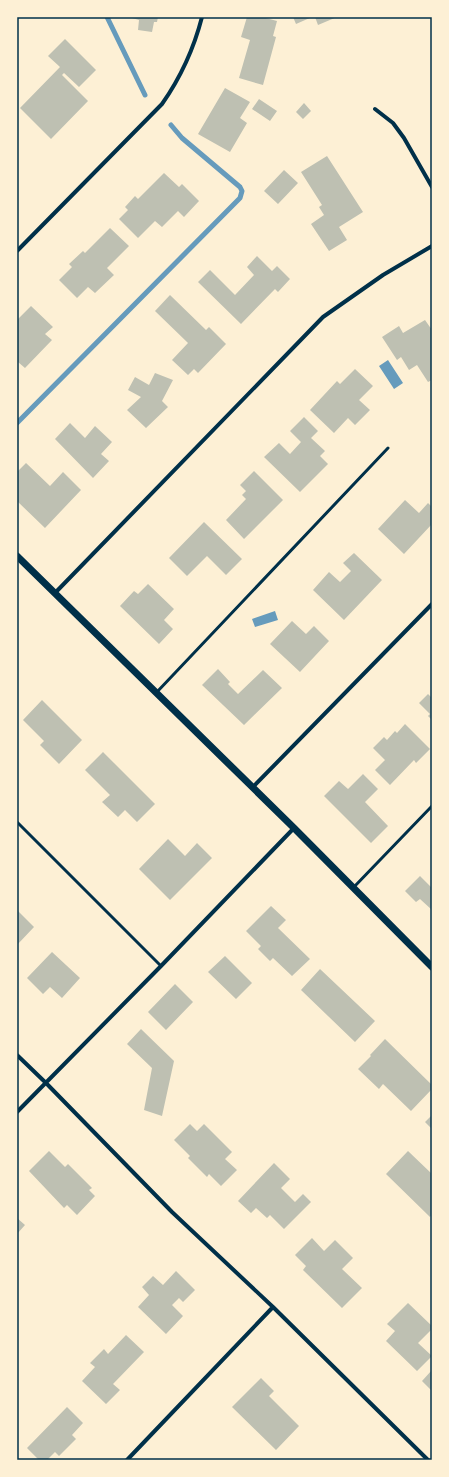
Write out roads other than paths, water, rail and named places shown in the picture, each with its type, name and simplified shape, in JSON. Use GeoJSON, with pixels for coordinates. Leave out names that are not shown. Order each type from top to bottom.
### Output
{"type":"FeatureCollection","features":[{"type":"Feature","properties":{"kind":"street"},"geometry":{"type":"LineString","coordinates":[[17,251],[162,104],[172,91],[186,65],[198,34],[202,17]]}},
{"type":"Feature","properties":{"kind":"street"},"geometry":{"type":"LineString","coordinates":[[375,109],[393,123],[404,138],[432,187]]}},
{"type":"Feature","properties":{"kind":"street"},"geometry":{"type":"LineString","coordinates":[[55,593],[323,316],[383,275],[432,246]]}},
{"type":"Feature","properties":{"kind":"street"},"geometry":{"type":"LineString","coordinates":[[17,556],[294,828],[432,967]]}},
{"type":"Feature","properties":{"kind":"street"},"geometry":{"type":"LineString","coordinates":[[252,788],[432,604]]}},
{"type":"Feature","properties":{"kind":"street"},"geometry":{"type":"LineString","coordinates":[[17,1112],[294,828]]}},
{"type":"Feature","properties":{"kind":"street"},"geometry":{"type":"LineString","coordinates":[[17,1055],[172,1212],[273,1307],[428,1460]]}},
{"type":"Feature","properties":{"kind":"street"},"geometry":{"type":"LineString","coordinates":[[126,1460],[273,1307]]}},
{"type":"Feature","properties":{"kind":"lane"},"geometry":{"type":"LineString","coordinates":[[156,693],[388,448]]}},
{"type":"Feature","properties":{"kind":"lane"},"geometry":{"type":"LineString","coordinates":[[353,888],[432,806]]}},
{"type":"Feature","properties":{"kind":"lane"},"geometry":{"type":"LineString","coordinates":[[17,822],[161,966]]}},
{"type":"Feature","properties":{"kind":"water"},"geometry":{"type":"Polygon","coordinates":[[[388,360],[403,383],[394,389],[379,366],[388,360]]]}},
{"type":"Feature","properties":{"kind":"water"},"geometry":{"type":"Polygon","coordinates":[[[275,611],[278,620],[255,627],[252,619],[275,611]]]}},
{"type":"Feature","properties":{"kind":"waterway"},"geometry":{"type":"LineString","coordinates":[[107,17],[145,95]]}},
{"type":"Feature","properties":{"kind":"waterway"},"geometry":{"type":"LineString","coordinates":[[17,423],[240,198],[242,191],[240,187],[182,138],[171,125]]}}]}
